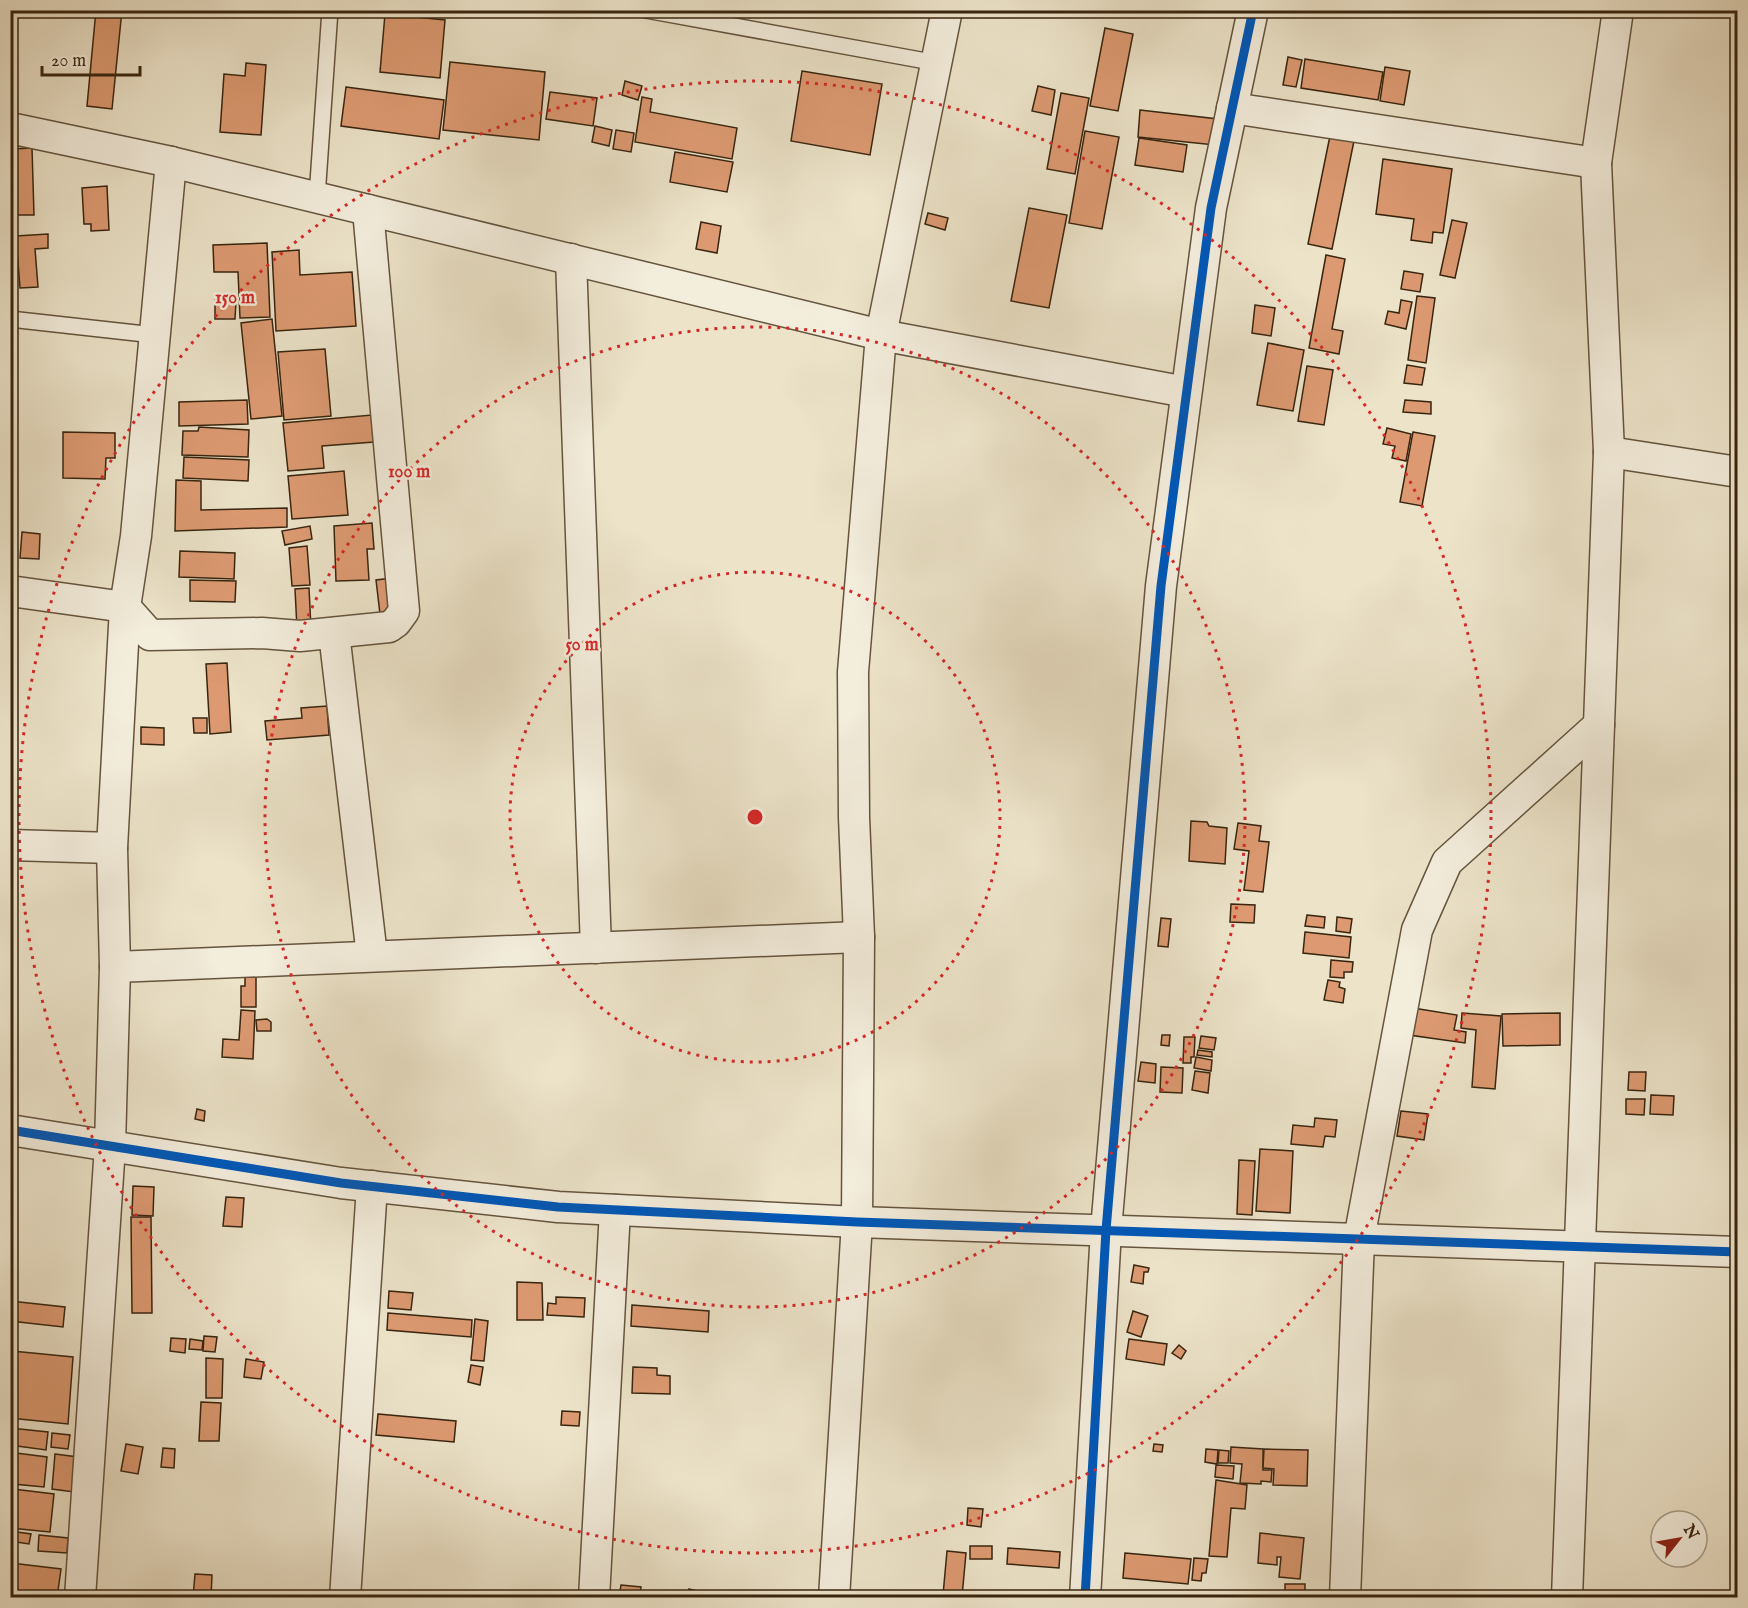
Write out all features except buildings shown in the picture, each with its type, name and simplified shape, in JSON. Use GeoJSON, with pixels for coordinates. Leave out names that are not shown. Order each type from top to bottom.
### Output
{"type":"FeatureCollection","features":[{"type":"Feature","properties":{"kind":"street"},"geometry":{"type":"LineString","coordinates":[[834,1598],[857,1222],[859,937],[854,817],[853,672],[881,335],[947,10]]}},
{"type":"Feature","properties":{"kind":"street"},"geometry":{"type":"LineString","coordinates":[[1085,1598],[1106,1230],[1161,586],[1211,208],[1254,10]]}},
{"type":"Feature","properties":{"kind":"street"},"geometry":{"type":"LineString","coordinates":[[1567,1598],[1609,452],[1596,163],[1618,10]]}},
{"type":"Feature","properties":{"kind":"street"},"geometry":{"type":"LineString","coordinates":[[1232,108],[1596,163]]}},
{"type":"Feature","properties":{"kind":"street"},"geometry":{"type":"LineString","coordinates":[[10,128],[171,162],[881,335],[1186,392]]}},
{"type":"Feature","properties":{"kind":"street"},"geometry":{"type":"LineString","coordinates":[[80,1598],[110,1146],[115,967],[112,848],[125,607],[136,536],[171,162]]}},
{"type":"Feature","properties":{"kind":"street"},"geometry":{"type":"LineString","coordinates":[[10,591],[125,607],[150,635],[262,633],[300,636],[388,627],[396,622],[404,611],[368,210]]}},
{"type":"Feature","properties":{"kind":"street"},"geometry":{"type":"LineString","coordinates":[[571,259],[596,948]]}},
{"type":"Feature","properties":{"kind":"street"},"geometry":{"type":"LineString","coordinates":[[1609,452],[1737,472]]}},
{"type":"Feature","properties":{"kind":"street"},"geometry":{"type":"LineString","coordinates":[[334,633],[372,956]]}},
{"type":"Feature","properties":{"kind":"street"},"geometry":{"type":"LineString","coordinates":[[1345,1598],[1359,1239],[1417,930],[1447,862],[1599,725]]}},
{"type":"Feature","properties":{"kind":"street"},"geometry":{"type":"LineString","coordinates":[[10,845],[112,848]]}},
{"type":"Feature","properties":{"kind":"street"},"geometry":{"type":"LineString","coordinates":[[115,967],[859,937]]}},
{"type":"Feature","properties":{"kind":"street"},"geometry":{"type":"LineString","coordinates":[[10,1130],[372,1186],[558,1207],[857,1222],[1737,1252]]}},
{"type":"Feature","properties":{"kind":"street"},"geometry":{"type":"LineString","coordinates":[[345,1598],[372,1186]]}},
{"type":"Feature","properties":{"kind":"street"},"geometry":{"type":"LineString","coordinates":[[594,1598],[615,1210]]}},
{"type":"Feature","properties":{"kind":"lane"},"geometry":{"type":"LineString","coordinates":[[317,197],[330,10]]}},
{"type":"Feature","properties":{"kind":"lane"},"geometry":{"type":"LineString","coordinates":[[646,10],[937,63]]}},
{"type":"Feature","properties":{"kind":"lane"},"geometry":{"type":"LineString","coordinates":[[10,319],[154,335]]}},
{"type":"Feature","properties":{"kind":"cycle path"},"geometry":{"type":"LineString","coordinates":[[1085,1598],[1106,1230],[1161,586],[1211,208],[1253,10]]}},
{"type":"Feature","properties":{"kind":"cycle path"},"geometry":{"type":"LineString","coordinates":[[10,1130],[341,1183],[558,1207],[857,1222],[1738,1252]]}}]}
